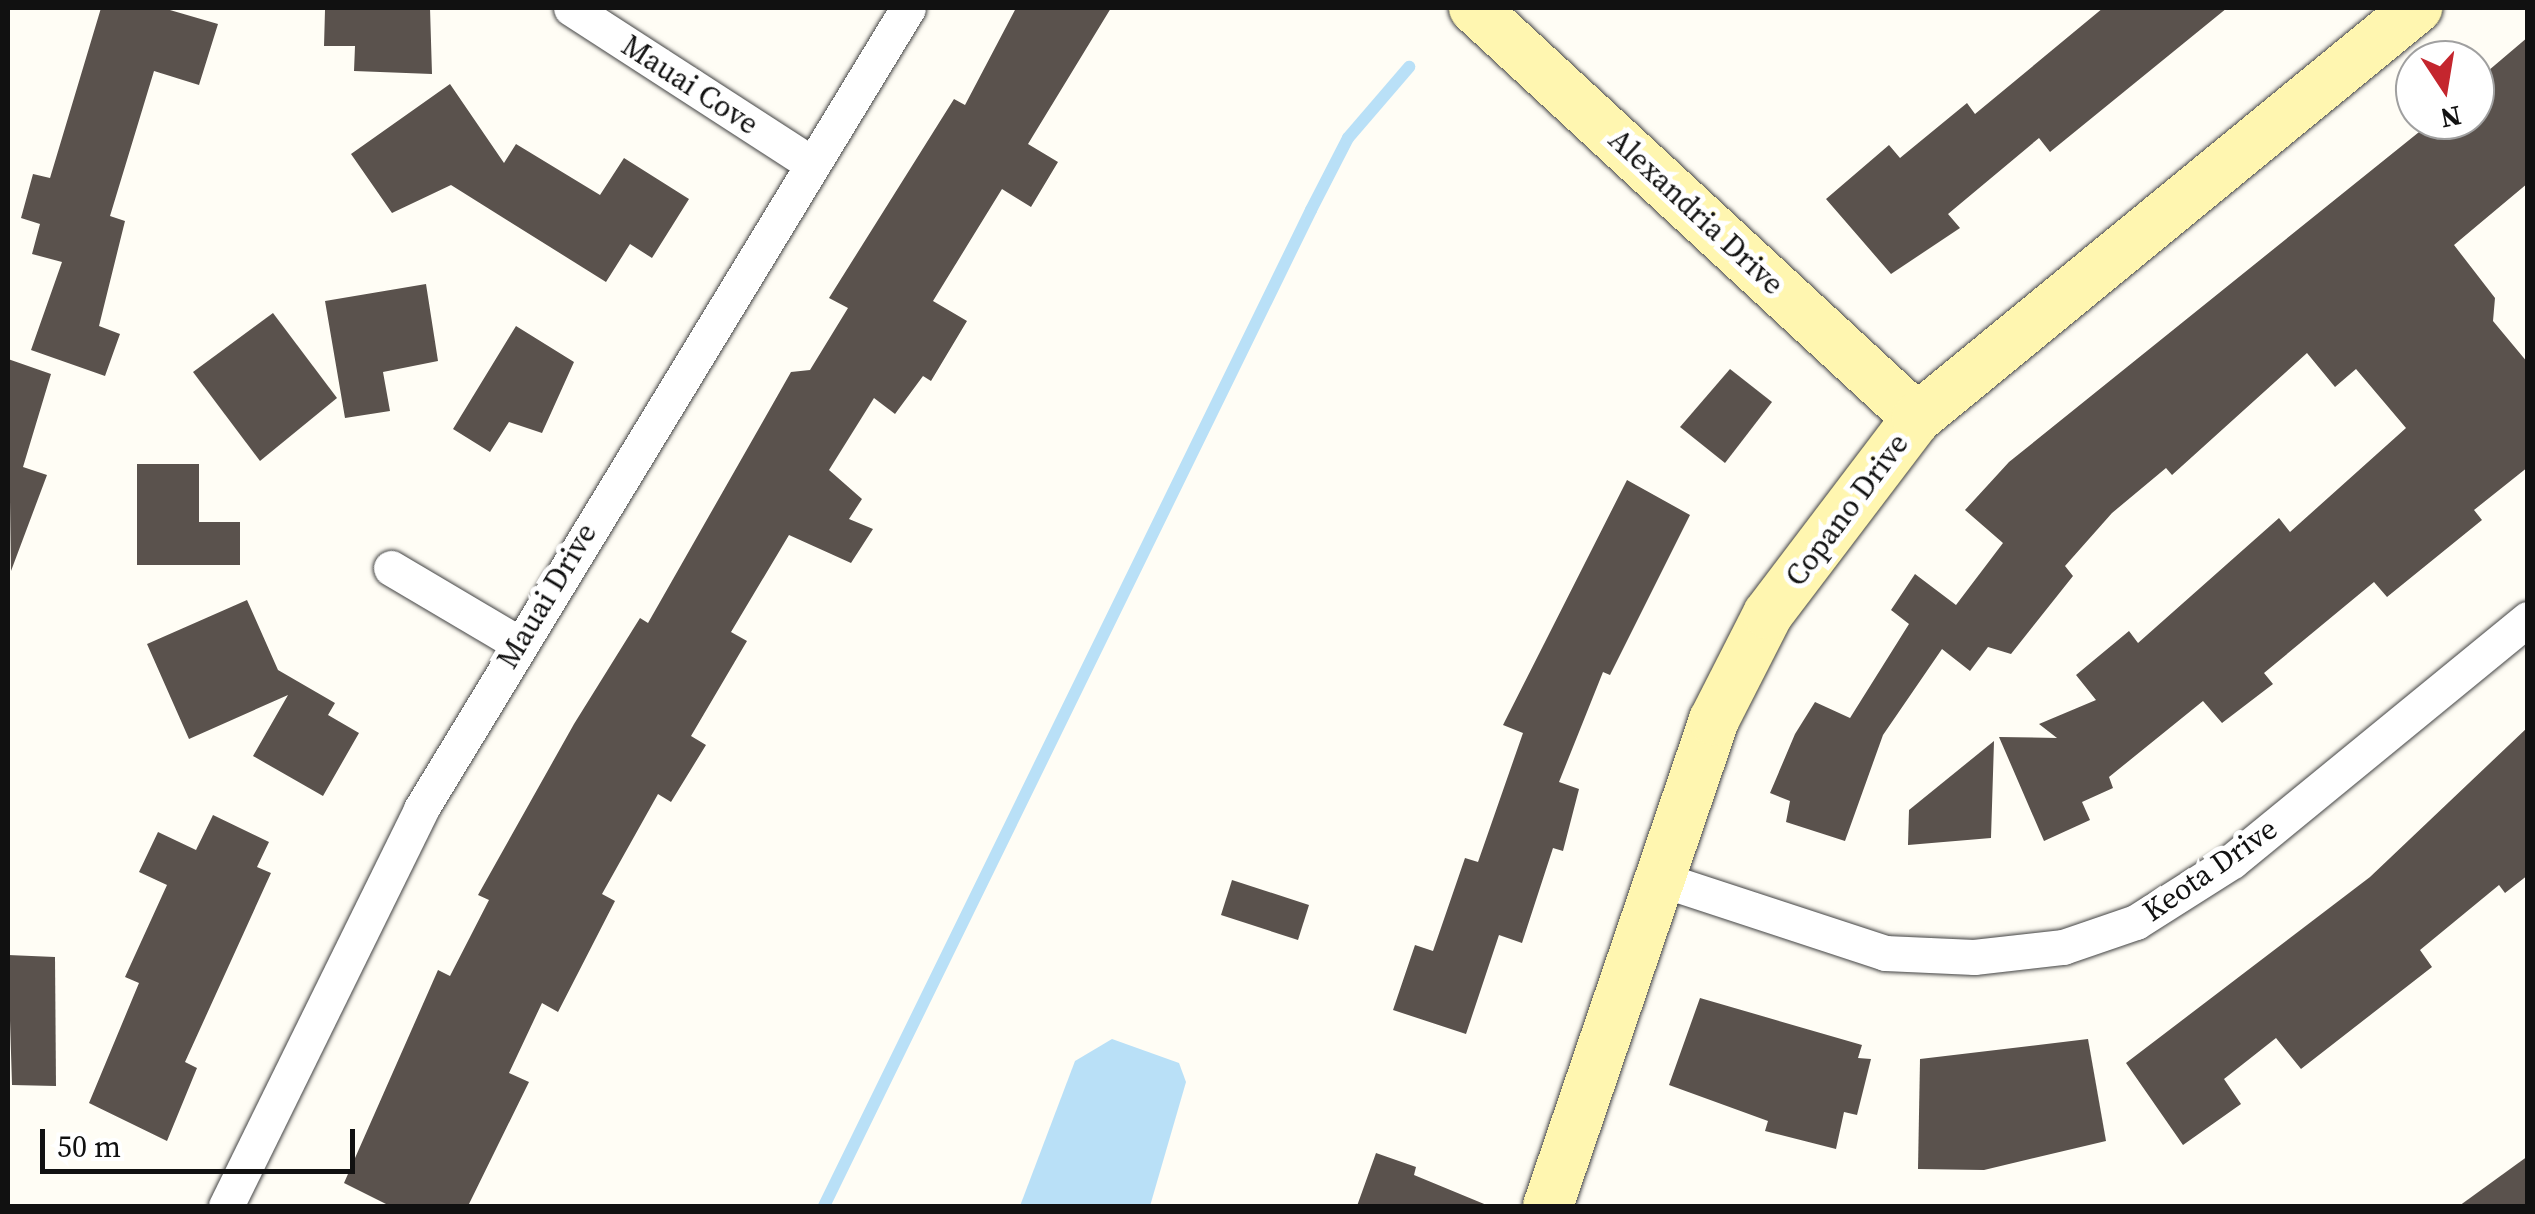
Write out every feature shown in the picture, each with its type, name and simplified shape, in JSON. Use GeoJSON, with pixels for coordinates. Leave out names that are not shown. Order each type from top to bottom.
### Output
{"type":"FeatureCollection","features":[{"type":"Feature","properties":{"kind":"street","name":"Mauai Cove"},"geometry":{"type":"LineString","coordinates":[[570,8],[808,162]]}},
{"type":"Feature","properties":{"kind":"street","name":"Mauai Drive"},"geometry":{"type":"LineString","coordinates":[[226,1206],[421,809],[808,162],[908,8]]}},
{"type":"Feature","properties":{"kind":"street","name":"Alexandria Drive"},"geometry":{"type":"LineString","coordinates":[[1474,8],[1917,418]]}},
{"type":"Feature","properties":{"kind":"street","name":"Copano Drive"},"geometry":{"type":"LineString","coordinates":[[1548,1206],[1714,720],[1768,614],[1917,418],[2418,8]]}},
{"type":"Feature","properties":{"kind":"street"},"geometry":{"type":"LineString","coordinates":[[391,568],[518,643]]}},
{"type":"Feature","properties":{"kind":"street","name":"Keota Drive"},"geometry":{"type":"LineString","coordinates":[[1658,878],[1885,953],[1974,957],[2062,947],[2136,922],[2232,861],[2528,619]]}},
{"type":"Feature","properties":{"kind":"water"},"geometry":{"type":"Polygon","coordinates":[[[1112,1039],[1179,1063],[1186,1082],[1150,1206],[1020,1206],[1075,1061],[1112,1039]]]}},
{"type":"Feature","properties":{"kind":"building"},"geometry":{"type":"Polygon","coordinates":[[[101,8],[163,8],[218,24],[199,85],[154,71],[110,216],[125,221],[99,326],[120,334],[105,376],[31,350],[62,262],[32,254],[40,224],[21,218],[33,174],[50,178],[101,8]]]}},
{"type":"Feature","properties":{"kind":"building"},"geometry":{"type":"Polygon","coordinates":[[[430,8],[432,74],[354,71],[355,46],[324,46],[325,10],[430,8]]]}},
{"type":"Feature","properties":{"kind":"building"},"geometry":{"type":"Polygon","coordinates":[[[1016,8],[1111,8],[1028,144],[1058,162],[1031,207],[1002,189],[933,301],[967,321],[931,381],[923,376],[895,414],[874,398],[829,470],[862,499],[849,519],[873,529],[851,563],[789,535],[731,632],[747,641],[691,736],[706,745],[671,802],[658,794],[602,894],[615,901],[558,1012],[542,1003],[509,1073],[529,1082],[468,1206],[390,1206],[344,1183],[438,970],[450,976],[489,900],[478,895],[574,724],[640,618],[648,623],[791,372],[810,370],[848,308],[829,298],[954,99],[965,105],[1016,8]]]}},
{"type":"Feature","properties":{"kind":"building"},"geometry":{"type":"Polygon","coordinates":[[[2103,8],[2227,8],[2050,152],[2039,138],[1948,214],[1960,228],[1891,274],[1826,199],[1889,145],[1900,158],[1967,103],[1975,114],[2103,8]]]}},
{"type":"Feature","properties":{"kind":"building"},"geometry":{"type":"Polygon","coordinates":[[[2528,37],[2528,183],[2454,245],[2495,298],[2493,321],[2528,363],[2528,467],[2474,510],[2482,520],[2387,597],[2374,582],[2264,673],[2273,684],[2222,723],[2203,701],[2109,777],[2113,788],[2082,802],[2090,820],[2044,841],[1999,737],[2057,738],[2039,724],[2096,700],[2076,675],[2129,631],[2138,643],[2279,518],[2290,532],[2406,428],[2356,369],[2335,387],[2307,353],[2172,475],[2166,468],[2112,513],[2065,566],[2073,576],[2011,654],[1988,647],[1970,671],[1942,649],[1883,735],[1845,841],[1786,822],[1790,801],[1770,793],[1795,734],[1815,702],[1850,718],[1909,624],[1891,610],[1915,574],[1956,605],[2003,543],[1965,510],[2009,462],[2409,140],[2495,140],[2495,65],[2528,37]]]}},
{"type":"Feature","properties":{"kind":"building"},"geometry":{"type":"Polygon","coordinates":[[[450,84],[504,163],[516,144],[600,195],[624,158],[689,199],[652,258],[630,244],[606,282],[451,185],[392,213],[351,154],[450,84]]]}},
{"type":"Feature","properties":{"kind":"building"},"geometry":{"type":"Polygon","coordinates":[[[426,284],[438,361],[383,372],[390,411],[345,418],[325,301],[426,284]]]}},
{"type":"Feature","properties":{"kind":"building"},"geometry":{"type":"Polygon","coordinates":[[[273,313],[337,398],[260,461],[193,372],[273,313]]]}},
{"type":"Feature","properties":{"kind":"building"},"geometry":{"type":"Polygon","coordinates":[[[516,326],[574,362],[542,433],[509,422],[490,452],[453,429],[516,326]]]}},
{"type":"Feature","properties":{"kind":"building"},"geometry":{"type":"Polygon","coordinates":[[[8,359],[51,374],[23,467],[47,475],[11,571],[8,359]]]}},
{"type":"Feature","properties":{"kind":"building"},"geometry":{"type":"Polygon","coordinates":[[[1730,369],[1772,402],[1725,463],[1680,427],[1730,369]]]}},
{"type":"Feature","properties":{"kind":"building"},"geometry":{"type":"Polygon","coordinates":[[[137,464],[199,464],[199,522],[240,522],[240,565],[137,565],[137,464]]]}},
{"type":"Feature","properties":{"kind":"building"},"geometry":{"type":"Polygon","coordinates":[[[1627,480],[1690,515],[1610,675],[1603,672],[1559,782],[1579,789],[1563,851],[1553,848],[1522,943],[1499,935],[1466,1034],[1393,1010],[1415,945],[1433,951],[1465,858],[1478,862],[1523,733],[1503,725],[1627,480]]]}},
{"type":"Feature","properties":{"kind":"building"},"geometry":{"type":"Polygon","coordinates":[[[247,600],[278,670],[335,703],[328,715],[359,733],[323,796],[253,756],[288,695],[189,739],[147,644],[247,600]]]}},
{"type":"Feature","properties":{"kind":"building"},"geometry":{"type":"Polygon","coordinates":[[[2528,727],[2528,875],[2505,893],[2499,885],[2420,950],[2432,967],[2301,1069],[2276,1038],[2224,1079],[2241,1104],[2183,1145],[2126,1063],[2370,877],[2528,727]]]}},
{"type":"Feature","properties":{"kind":"building"},"geometry":{"type":"Polygon","coordinates":[[[1994,741],[1991,838],[1908,845],[1909,810],[1994,741]]]}},
{"type":"Feature","properties":{"kind":"building"},"geometry":{"type":"Polygon","coordinates":[[[213,815],[269,842],[257,867],[271,873],[185,1062],[197,1068],[167,1141],[89,1103],[139,983],[125,977],[167,885],[139,872],[158,832],[196,850],[213,815]]]}},
{"type":"Feature","properties":{"kind":"building"},"geometry":{"type":"Polygon","coordinates":[[[1232,880],[1309,905],[1298,940],[1221,915],[1232,880]]]}},
{"type":"Feature","properties":{"kind":"building"},"geometry":{"type":"Polygon","coordinates":[[[8,955],[55,957],[56,1086],[12,1085],[8,955]]]}},
{"type":"Feature","properties":{"kind":"building"},"geometry":{"type":"Polygon","coordinates":[[[1700,998],[1862,1045],[1858,1058],[1871,1059],[1857,1115],[1844,1112],[1836,1149],[1765,1131],[1768,1121],[1669,1085],[1700,998]]]}},
{"type":"Feature","properties":{"kind":"building"},"geometry":{"type":"Polygon","coordinates":[[[2088,1039],[2106,1141],[1984,1170],[1918,1169],[1920,1059],[2088,1039]]]}},
{"type":"Feature","properties":{"kind":"building"},"geometry":{"type":"Polygon","coordinates":[[[1376,1153],[1416,1167],[1414,1175],[1489,1206],[1357,1206],[1376,1153]]]}},
{"type":"Feature","properties":{"kind":"building"},"geometry":{"type":"Polygon","coordinates":[[[2528,1156],[2528,1206],[2459,1206],[2528,1156]]]}},
{"type":"Feature","properties":{"kind":"waterway"},"geometry":{"type":"LineString","coordinates":[[824,1206],[1311,210],[1348,138],[1409,67]]}}]}
